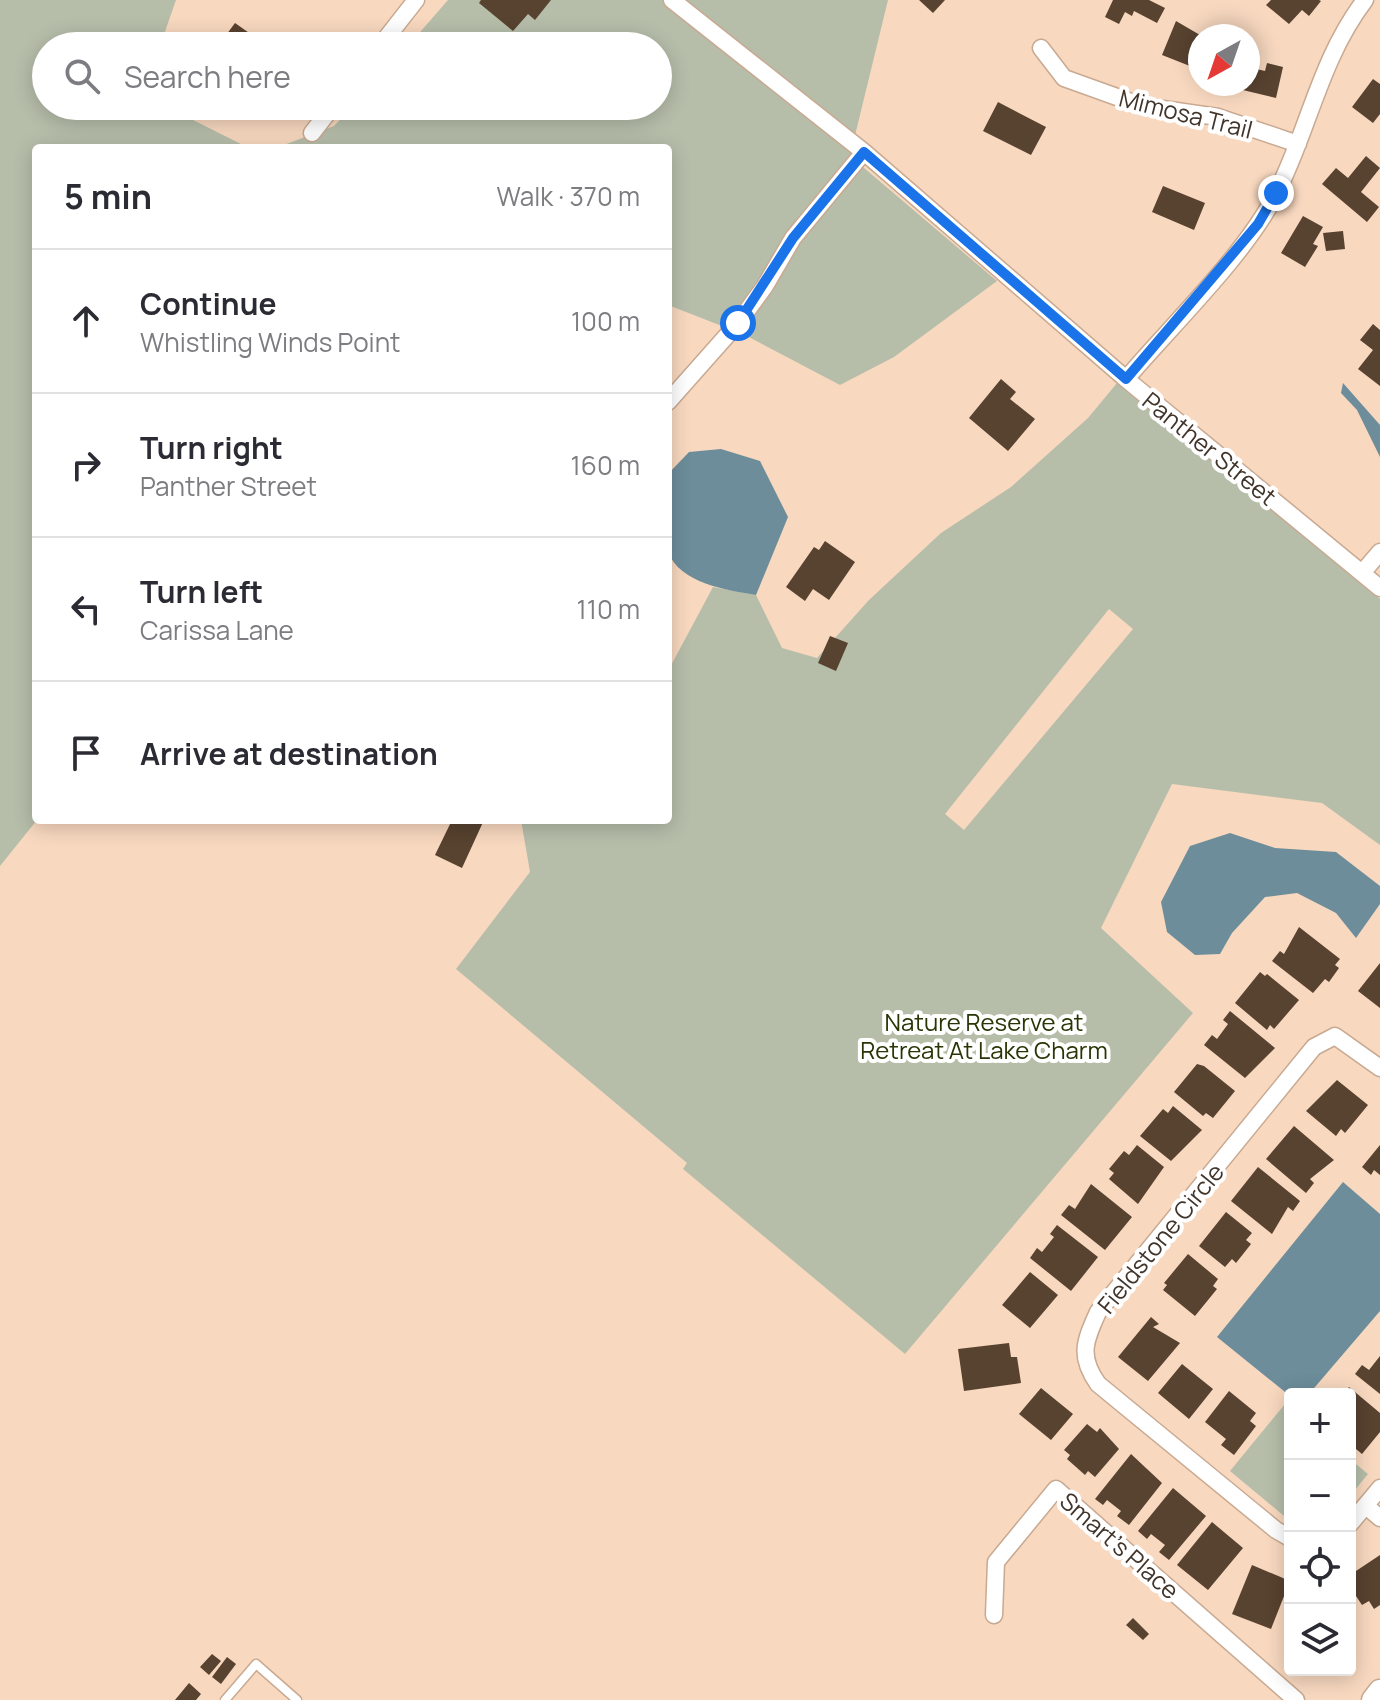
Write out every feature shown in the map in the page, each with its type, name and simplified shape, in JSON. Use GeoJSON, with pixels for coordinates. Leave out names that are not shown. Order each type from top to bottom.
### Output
{"type":"FeatureCollection","features":[{"type":"Feature","properties":{"kind":"street"},"geometry":{"type":"LineString","coordinates":[[391,32],[416,0]]}},
{"type":"Feature","properties":{"kind":"street","name":"Panther Street"},"geometry":{"type":"LineString","coordinates":[[672,0],[864,152],[1126,379],[1380,588]]}},
{"type":"Feature","properties":{"kind":"street"},"geometry":{"type":"LineString","coordinates":[[1126,379],[1258,224],[1298,144],[1314,93],[1334,47],[1365,0]]}},
{"type":"Feature","properties":{"kind":"street","name":"Mimosa Trail"},"geometry":{"type":"LineString","coordinates":[[1041,48],[1064,78],[1142,106],[1218,117],[1298,144]]}},
{"type":"Feature","properties":{"kind":"street"},"geometry":{"type":"LineString","coordinates":[[312,133],[322,120]]}},
{"type":"Feature","properties":{"kind":"street"},"geometry":{"type":"LineString","coordinates":[[672,397],[738,323],[793,238],[864,152]]}},
{"type":"Feature","properties":{"kind":"street"},"geometry":{"type":"LineString","coordinates":[[1362,573],[1380,552]]}},
{"type":"Feature","properties":{"kind":"street","name":"Fieldstone Circle"},"geometry":{"type":"LineString","coordinates":[[1284,1535],[1098,1384],[1089,1372],[1083,1344],[1098,1312],[1314,1047],[1335,1036],[1380,1068]]}},
{"type":"Feature","properties":{"kind":"street","name":"Smart's Place"},"geometry":{"type":"LineString","coordinates":[[994,1615],[996,1562],[1056,1489],[1296,1700]]}},
{"type":"Feature","properties":{"kind":"street"},"geometry":{"type":"LineString","coordinates":[[1356,1517],[1380,1489]]}},
{"type":"Feature","properties":{"kind":"street"},"geometry":{"type":"LineString","coordinates":[[1366,1506],[1380,1518]]}},
{"type":"Feature","properties":{"kind":"street"},"geometry":{"type":"LineString","coordinates":[[1373,1700],[1380,1691]]}},
{"type":"Feature","properties":{"kind":"lane"},"geometry":{"type":"LineString","coordinates":[[225,1700],[256,1664],[297,1700]]}},
{"type":"Feature","properties":{"kind":"green space"},"geometry":{"type":"Polygon","coordinates":[[[0,0],[176,0],[165,32],[32,32],[32,120],[193,120],[241,144],[32,144],[34,824],[0,866],[0,0]]]}},
{"type":"Feature","properties":{"kind":"green space"},"geometry":{"type":"Polygon","coordinates":[[[448,0],[888,0],[850,156],[997,281],[894,357],[840,385],[745,335],[672,307],[672,144],[287,144],[334,126],[340,120],[672,120],[672,32],[420,32],[448,0]]]}},
{"type":"Feature","properties":{"kind":"green space","name":"Nature Reserve at Retreat At Lake Charm"},"geometry":{"type":"Polygon","coordinates":[[[1117,383],[1380,599],[1380,845],[1322,803],[1172,784],[1101,928],[1193,1013],[905,1354],[683,1169],[687,1163],[456,969],[530,872],[522,824],[672,824],[672,664],[713,587],[756,595],[782,648],[817,658],[869,600],[941,533],[1011,487],[1088,418],[1117,383]],[[1109,609],[945,814],[964,830],[1133,629],[1109,609]]]}},
{"type":"Feature","properties":{"kind":"green space"},"geometry":{"type":"Polygon","coordinates":[[[1284,1405],[1284,1516],[1230,1471],[1284,1405]]]}},
{"type":"Feature","properties":{"kind":"green space"},"geometry":{"type":"Polygon","coordinates":[[[1356,1464],[1368,1474],[1356,1489],[1356,1464]]]}},
{"type":"Feature","properties":{"kind":"water"},"geometry":{"type":"Polygon","coordinates":[[[1343,383],[1380,425],[1380,457],[1357,410],[1341,393],[1343,383]]]}},
{"type":"Feature","properties":{"kind":"water"},"geometry":{"type":"Polygon","coordinates":[[[721,449],[760,461],[788,517],[756,595],[706,584],[682,571],[672,558],[672,470],[689,452],[721,449]]]}},
{"type":"Feature","properties":{"kind":"water"},"geometry":{"type":"Polygon","coordinates":[[[1230,833],[1275,848],[1336,852],[1380,886],[1380,904],[1356,938],[1336,913],[1297,893],[1265,897],[1232,933],[1220,954],[1195,955],[1167,932],[1161,902],[1190,846],[1230,833]]]}},
{"type":"Feature","properties":{"kind":"water"},"geometry":{"type":"Polygon","coordinates":[[[1343,1182],[1380,1214],[1380,1311],[1314,1388],[1284,1388],[1284,1391],[1217,1337],[1343,1182]]]}},
{"type":"Feature","properties":{"kind":"building"},"geometry":{"type":"Polygon","coordinates":[[[481,0],[551,0],[535,20],[528,14],[513,31],[479,3],[481,0]]]}},
{"type":"Feature","properties":{"kind":"building"},"geometry":{"type":"Polygon","coordinates":[[[919,0],[945,0],[933,13],[919,0]]]}},
{"type":"Feature","properties":{"kind":"building"},"geometry":{"type":"Polygon","coordinates":[[[1113,0],[1149,0],[1165,8],[1157,23],[1134,11],[1132,16],[1125,12],[1119,24],[1105,17],[1113,0]]]}},
{"type":"Feature","properties":{"kind":"building"},"geometry":{"type":"Polygon","coordinates":[[[1271,0],[1321,1],[1309,16],[1302,10],[1289,24],[1266,5],[1271,0]]]}},
{"type":"Feature","properties":{"kind":"building"},"geometry":{"type":"Polygon","coordinates":[[[1176,21],[1188,28],[1188,65],[1162,55],[1176,21]]]}},
{"type":"Feature","properties":{"kind":"building"},"geometry":{"type":"Polygon","coordinates":[[[235,23],[248,32],[228,32],[235,23]]]}},
{"type":"Feature","properties":{"kind":"building"},"geometry":{"type":"Polygon","coordinates":[[[1267,63],[1283,67],[1276,98],[1260,94],[1260,70],[1265,71],[1267,63]]]}},
{"type":"Feature","properties":{"kind":"building"},"geometry":{"type":"Polygon","coordinates":[[[1373,79],[1380,84],[1380,114],[1373,123],[1352,107],[1373,79]]]}},
{"type":"Feature","properties":{"kind":"building"},"geometry":{"type":"Polygon","coordinates":[[[998,102],[1046,127],[1031,155],[983,131],[998,102]]]}},
{"type":"Feature","properties":{"kind":"building"},"geometry":{"type":"Polygon","coordinates":[[[1366,156],[1380,168],[1361,192],[1379,207],[1367,222],[1322,184],[1336,168],[1348,178],[1366,156]]]}},
{"type":"Feature","properties":{"kind":"building"},"geometry":{"type":"Polygon","coordinates":[[[1163,186],[1205,203],[1194,230],[1152,212],[1163,186]]]}},
{"type":"Feature","properties":{"kind":"building"},"geometry":{"type":"Polygon","coordinates":[[[1303,216],[1323,227],[1313,244],[1318,246],[1305,267],[1281,253],[1303,216]]]}},
{"type":"Feature","properties":{"kind":"building"},"geometry":{"type":"Polygon","coordinates":[[[1343,231],[1345,249],[1326,251],[1323,233],[1343,231]]]}},
{"type":"Feature","properties":{"kind":"building"},"geometry":{"type":"Polygon","coordinates":[[[1373,324],[1380,330],[1380,386],[1358,369],[1373,350],[1360,340],[1373,324]]]}},
{"type":"Feature","properties":{"kind":"building"},"geometry":{"type":"Polygon","coordinates":[[[1001,379],[1016,392],[1010,399],[1035,419],[1008,451],[969,418],[1001,379]]]}},
{"type":"Feature","properties":{"kind":"building"},"geometry":{"type":"Polygon","coordinates":[[[825,541],[855,562],[829,600],[813,589],[805,601],[786,587],[814,547],[819,550],[825,541]]]}},
{"type":"Feature","properties":{"kind":"building"},"geometry":{"type":"Polygon","coordinates":[[[830,636],[848,643],[836,671],[818,663],[830,636]]]}},
{"type":"Feature","properties":{"kind":"building"},"geometry":{"type":"Polygon","coordinates":[[[450,824],[482,824],[462,868],[435,855],[450,824]]]}},
{"type":"Feature","properties":{"kind":"building"},"geometry":{"type":"Polygon","coordinates":[[[1299,927],[1340,959],[1335,965],[1339,968],[1329,982],[1325,979],[1313,993],[1272,961],[1280,951],[1284,954],[1299,927]]]}},
{"type":"Feature","properties":{"kind":"building"},"geometry":{"type":"Polygon","coordinates":[[[1380,963],[1380,1008],[1358,991],[1380,963]]]}},
{"type":"Feature","properties":{"kind":"building"},"geometry":{"type":"Polygon","coordinates":[[[1260,972],[1265,976],[1267,974],[1299,1000],[1274,1029],[1270,1025],[1267,1030],[1235,1003],[1260,972]]]}},
{"type":"Feature","properties":{"kind":"building"},"geometry":{"type":"Polygon","coordinates":[[[1230,1011],[1275,1048],[1245,1078],[1204,1045],[1212,1035],[1217,1039],[1228,1024],[1223,1020],[1230,1011]]]}},
{"type":"Feature","properties":{"kind":"building"},"geometry":{"type":"Polygon","coordinates":[[[1197,1064],[1204,1066],[1235,1091],[1213,1118],[1206,1113],[1203,1116],[1174,1092],[1197,1064]]]}},
{"type":"Feature","properties":{"kind":"building"},"geometry":{"type":"Polygon","coordinates":[[[1337,1080],[1368,1105],[1345,1133],[1341,1129],[1336,1136],[1306,1111],[1337,1080]]]}},
{"type":"Feature","properties":{"kind":"building"},"geometry":{"type":"Polygon","coordinates":[[[1173,1106],[1202,1130],[1171,1161],[1140,1136],[1163,1109],[1168,1113],[1173,1106]]]}},
{"type":"Feature","properties":{"kind":"building"},"geometry":{"type":"Polygon","coordinates":[[[1294,1126],[1334,1160],[1310,1179],[1314,1183],[1306,1193],[1266,1159],[1294,1126]]]}},
{"type":"Feature","properties":{"kind":"building"},"geometry":{"type":"Polygon","coordinates":[[[1137,1145],[1164,1167],[1138,1204],[1109,1179],[1114,1173],[1109,1169],[1124,1151],[1129,1155],[1137,1145]]]}},
{"type":"Feature","properties":{"kind":"building"},"geometry":{"type":"Polygon","coordinates":[[[1380,1145],[1380,1175],[1374,1170],[1371,1175],[1362,1167],[1380,1145]]]}},
{"type":"Feature","properties":{"kind":"building"},"geometry":{"type":"Polygon","coordinates":[[[1258,1167],[1300,1201],[1293,1211],[1288,1207],[1272,1234],[1231,1201],[1258,1167]]]}},
{"type":"Feature","properties":{"kind":"building"},"geometry":{"type":"Polygon","coordinates":[[[1091,1184],[1132,1217],[1105,1250],[1061,1215],[1069,1205],[1075,1209],[1091,1184]]]}},
{"type":"Feature","properties":{"kind":"building"},"geometry":{"type":"Polygon","coordinates":[[[1226,1212],[1252,1233],[1246,1240],[1251,1244],[1236,1263],[1232,1259],[1225,1267],[1199,1246],[1226,1212]]]}},
{"type":"Feature","properties":{"kind":"building"},"geometry":{"type":"Polygon","coordinates":[[[1057,1225],[1098,1257],[1071,1291],[1030,1258],[1037,1248],[1042,1252],[1054,1237],[1050,1234],[1057,1225]]]}},
{"type":"Feature","properties":{"kind":"building"},"geometry":{"type":"Polygon","coordinates":[[[1188,1254],[1218,1279],[1213,1286],[1217,1289],[1195,1316],[1163,1290],[1167,1285],[1164,1283],[1188,1254]]]}},
{"type":"Feature","properties":{"kind":"building"},"geometry":{"type":"Polygon","coordinates":[[[1030,1272],[1058,1295],[1030,1328],[1002,1305],[1030,1272]]]}},
{"type":"Feature","properties":{"kind":"building"},"geometry":{"type":"Polygon","coordinates":[[[1151,1317],[1159,1324],[1153,1327],[1180,1343],[1148,1381],[1118,1357],[1151,1317]]]}},
{"type":"Feature","properties":{"kind":"building"},"geometry":{"type":"Polygon","coordinates":[[[1009,1343],[1011,1357],[1017,1357],[1021,1383],[964,1391],[958,1349],[1009,1343]]]}},
{"type":"Feature","properties":{"kind":"building"},"geometry":{"type":"Polygon","coordinates":[[[1380,1356],[1380,1394],[1355,1374],[1362,1365],[1369,1370],[1380,1356]]]}},
{"type":"Feature","properties":{"kind":"building"},"geometry":{"type":"Polygon","coordinates":[[[1182,1364],[1213,1389],[1189,1419],[1158,1393],[1182,1364]]]}},
{"type":"Feature","properties":{"kind":"building"},"geometry":{"type":"Polygon","coordinates":[[[1041,1388],[1073,1414],[1051,1440],[1019,1414],[1041,1388]]]}},
{"type":"Feature","properties":{"kind":"building"},"geometry":{"type":"Polygon","coordinates":[[[1229,1391],[1256,1413],[1250,1421],[1256,1426],[1234,1455],[1221,1445],[1226,1439],[1205,1422],[1229,1391]]]}},
{"type":"Feature","properties":{"kind":"building"},"geometry":{"type":"Polygon","coordinates":[[[1356,1393],[1380,1413],[1380,1432],[1362,1454],[1356,1449],[1356,1393]]]}},
{"type":"Feature","properties":{"kind":"building"},"geometry":{"type":"Polygon","coordinates":[[[1087,1424],[1097,1432],[1100,1428],[1119,1449],[1095,1477],[1088,1471],[1085,1475],[1067,1459],[1070,1455],[1064,1450],[1087,1424]]]}},
{"type":"Feature","properties":{"kind":"building"},"geometry":{"type":"Polygon","coordinates":[[[1131,1454],[1162,1483],[1129,1525],[1117,1516],[1121,1511],[1107,1500],[1103,1505],[1095,1499],[1131,1454]]]}},
{"type":"Feature","properties":{"kind":"building"},"geometry":{"type":"Polygon","coordinates":[[[1173,1488],[1206,1516],[1169,1560],[1159,1552],[1165,1545],[1151,1534],[1147,1539],[1138,1531],[1173,1488]]]}},
{"type":"Feature","properties":{"kind":"building"},"geometry":{"type":"Polygon","coordinates":[[[1212,1522],[1243,1548],[1208,1590],[1177,1565],[1212,1522]]]}},
{"type":"Feature","properties":{"kind":"building"},"geometry":{"type":"Polygon","coordinates":[[[1380,1555],[1380,1605],[1374,1609],[1369,1601],[1362,1605],[1356,1596],[1356,1571],[1380,1555]]]}},
{"type":"Feature","properties":{"kind":"building"},"geometry":{"type":"Polygon","coordinates":[[[1252,1565],[1284,1578],[1284,1596],[1271,1629],[1232,1614],[1252,1565]]]}},
{"type":"Feature","properties":{"kind":"building"},"geometry":{"type":"Polygon","coordinates":[[[1133,1618],[1149,1634],[1143,1640],[1126,1625],[1133,1618]]]}},
{"type":"Feature","properties":{"kind":"building"},"geometry":{"type":"Polygon","coordinates":[[[212,1654],[221,1661],[209,1675],[200,1667],[212,1654]]]}},
{"type":"Feature","properties":{"kind":"building"},"geometry":{"type":"Polygon","coordinates":[[[227,1657],[236,1664],[221,1684],[212,1677],[227,1657]]]}},
{"type":"Feature","properties":{"kind":"building"},"geometry":{"type":"Polygon","coordinates":[[[189,1683],[201,1694],[196,1700],[175,1700],[189,1683]]]}},
{"type":"Feature","properties":{"kind":"route"},"geometry":{"type":"LineString","coordinates":[[738,323],[765,286],[793,238],[864,152],[1126,379],[1258,224],[1276,193]]}}]}
